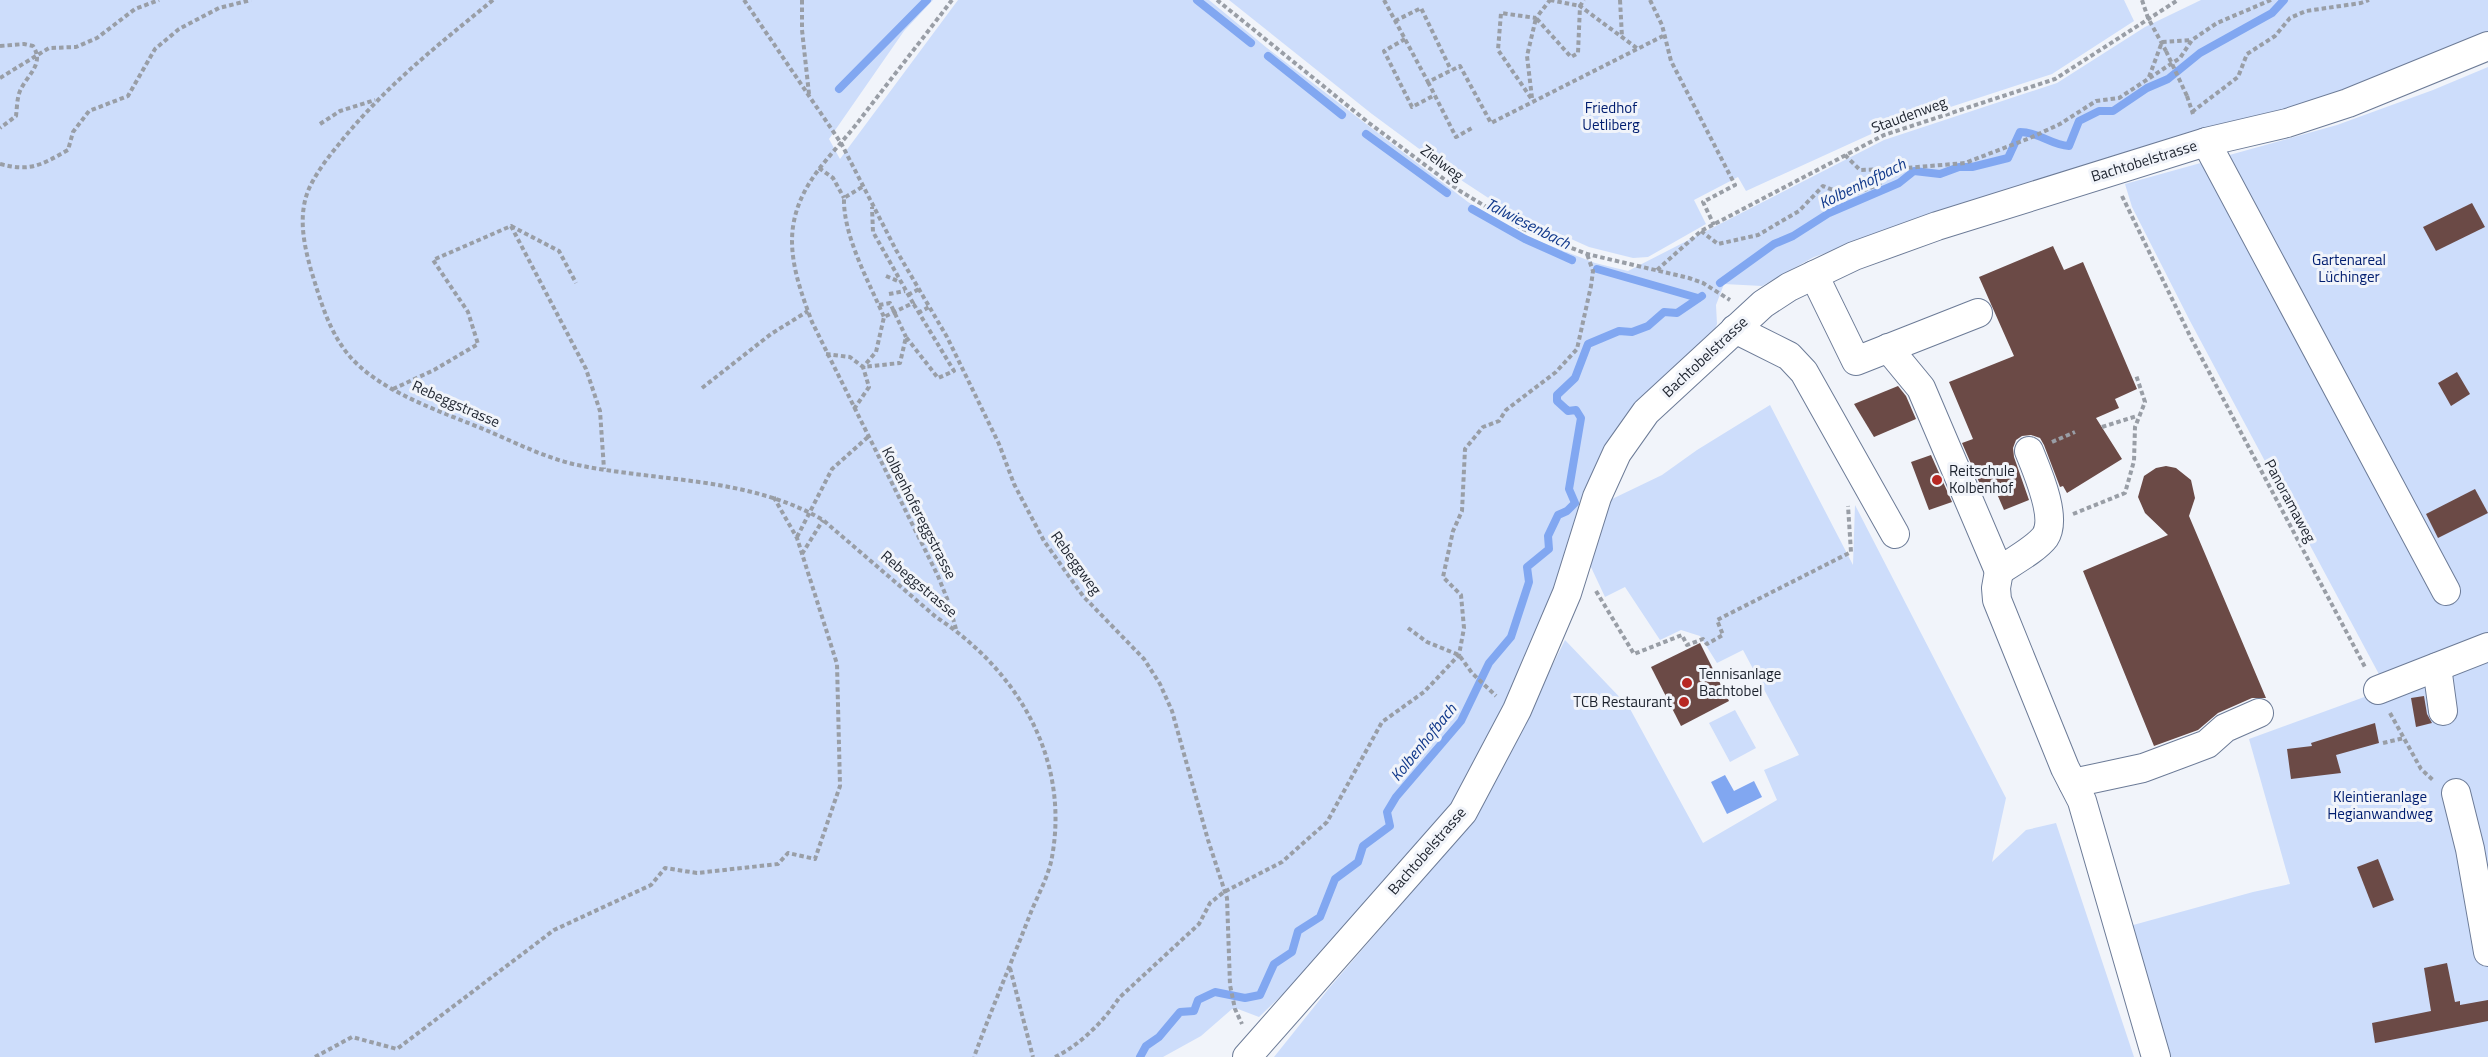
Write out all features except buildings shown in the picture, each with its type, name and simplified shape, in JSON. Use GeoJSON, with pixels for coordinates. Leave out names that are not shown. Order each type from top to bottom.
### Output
{"type":"FeatureCollection","features":[{"type":"Feature","properties":{"kind":"street","name":"Bachtobelstrasse"},"geometry":{"type":"LineString","coordinates":[[1247,1057],[1462,812],[1509,728],[1567,593],[1597,497],[1617,453],[1646,412],[1742,322],[1776,295],[1854,256],[1937,226],[2106,172],[2206,142],[2287,123],[2348,103],[2488,46]]}},
{"type":"Feature","properties":{"kind":"street"},"geometry":{"type":"LineString","coordinates":[[2206,142],[2446,591]]}},
{"type":"Feature","properties":{"kind":"street"},"geometry":{"type":"LineString","coordinates":[[1814,275],[1856,361],[1978,313]]}},
{"type":"Feature","properties":{"kind":"street"},"geometry":{"type":"LineString","coordinates":[[1742,322],[1789,356],[1804,372],[1894,534]]}},
{"type":"Feature","properties":{"kind":"street"},"geometry":{"type":"LineString","coordinates":[[1888,348],[1921,388],[1999,571],[1996,588],[1997,600],[2082,801],[2156,1057]]}},
{"type":"Feature","properties":{"kind":"street"},"geometry":{"type":"LineString","coordinates":[[1999,571],[2043,539],[2048,528],[2049,516],[2041,482],[2029,451]]}},
{"type":"Feature","properties":{"kind":"street"},"geometry":{"type":"LineString","coordinates":[[2379,690],[2488,647]]}},
{"type":"Feature","properties":{"kind":"street"},"geometry":{"type":"LineString","coordinates":[[2438,667],[2443,711]]}},
{"type":"Feature","properties":{"kind":"street"},"geometry":{"type":"LineString","coordinates":[[2073,783],[2143,768],[2207,744],[2225,728],[2259,713]]}},
{"type":"Feature","properties":{"kind":"street"},"geometry":{"type":"LineString","coordinates":[[2456,793],[2470,849],[2488,952]]}},
{"type":"Feature","properties":{"kind":"path"},"geometry":{"type":"LineString","coordinates":[[0,78],[49,48],[76,46],[98,38],[135,9],[159,0]]}},
{"type":"Feature","properties":{"kind":"path"},"geometry":{"type":"LineString","coordinates":[[0,164],[21,169],[44,163],[68,150],[73,132],[89,111],[128,96],[155,50],[179,29],[219,8],[251,0]]}},
{"type":"Feature","properties":{"kind":"path","name":"Rebeggstrasse"},"geometry":{"type":"LineString","coordinates":[[493,0],[376,100],[319,170],[308,190],[302,219],[306,252],[326,315],[334,333],[348,354],[368,374],[393,389],[554,458],[604,469],[774,496],[823,520],[936,617],[956,629]]}},
{"type":"Feature","properties":{"kind":"path","name":"Rebeggweg"},"geometry":{"type":"LineString","coordinates":[[744,0],[841,143],[862,187],[952,348],[999,444],[1014,484],[1044,541],[1083,596],[1144,659],[1160,684],[1172,711],[1224,892],[1228,917],[1230,985],[1235,1009]]}},
{"type":"Feature","properties":{"kind":"path"},"geometry":{"type":"LineString","coordinates":[[802,0],[802,30],[810,95]]}},
{"type":"Feature","properties":{"kind":"path","name":"Kolbenhofereggstrasse"},"geometry":{"type":"LineString","coordinates":[[952,0],[819,168],[800,201],[791,240],[793,261],[808,311],[826,354],[938,576],[956,629],[1005,679],[1021,699],[1033,719],[1052,773],[1056,822],[1052,859],[974,1057]]}},
{"type":"Feature","properties":{"kind":"path","name":"Zielweg"},"geometry":{"type":"LineString","coordinates":[[1217,0],[1369,123],[1460,191],[1523,229],[1587,254],[1657,270],[1703,284],[1718,291],[1742,322]]}},
{"type":"Feature","properties":{"kind":"path"},"geometry":{"type":"LineString","coordinates":[[1384,0],[1456,137],[1472,128]]}},
{"type":"Feature","properties":{"kind":"path"},"geometry":{"type":"LineString","coordinates":[[1533,100],[1527,56],[1536,18],[1550,0],[1581,6],[1638,49]]}},
{"type":"Feature","properties":{"kind":"path"},"geometry":{"type":"LineString","coordinates":[[1533,100],[1498,50],[1501,13],[1536,18],[1571,57],[1578,53],[1581,6],[1584,0]]}},
{"type":"Feature","properties":{"kind":"path"},"geometry":{"type":"LineString","coordinates":[[1620,0],[1622,37]]}},
{"type":"Feature","properties":{"kind":"path"},"geometry":{"type":"LineString","coordinates":[[1650,0],[1662,25],[1671,61],[1736,185],[1703,202],[1714,225]]}},
{"type":"Feature","properties":{"kind":"path"},"geometry":{"type":"LineString","coordinates":[[2142,0],[2148,18],[2187,96]]}},
{"type":"Feature","properties":{"kind":"path","name":"Staudenweg"},"geometry":{"type":"LineString","coordinates":[[1657,270],[1701,231],[1845,155],[1884,135],[2055,79],[2178,0]]}},
{"type":"Feature","properties":{"kind":"path"},"geometry":{"type":"LineString","coordinates":[[1845,155],[1860,170],[1965,163],[1995,153],[2060,124],[2096,101],[2119,98],[2180,58],[2192,40],[2217,23],[2271,0]]}},
{"type":"Feature","properties":{"kind":"path"},"geometry":{"type":"LineString","coordinates":[[2192,112],[2238,76],[2247,54],[2275,36],[2290,18],[2306,11],[2369,0]]}},
{"type":"Feature","properties":{"kind":"path"},"geometry":{"type":"LineString","coordinates":[[1395,21],[1420,8],[1451,70]]}},
{"type":"Feature","properties":{"kind":"path"},"geometry":{"type":"LineString","coordinates":[[1428,82],[1460,66],[1491,123],[1664,36]]}},
{"type":"Feature","properties":{"kind":"path"},"geometry":{"type":"LineString","coordinates":[[1405,39],[1384,51],[1412,107],[1435,95]]}},
{"type":"Feature","properties":{"kind":"path"},"geometry":{"type":"LineString","coordinates":[[2162,42],[2192,40]]}},
{"type":"Feature","properties":{"kind":"path"},"geometry":{"type":"LineString","coordinates":[[2148,79],[2162,42]]}},
{"type":"Feature","properties":{"kind":"path"},"geometry":{"type":"LineString","coordinates":[[0,45],[24,44],[33,46],[38,53],[38,62],[20,91],[16,116],[0,128]]}},
{"type":"Feature","properties":{"kind":"path"},"geometry":{"type":"LineString","coordinates":[[320,124],[340,111],[376,100]]}},
{"type":"Feature","properties":{"kind":"path"},"geometry":{"type":"LineString","coordinates":[[819,168],[832,178],[844,198],[844,213],[859,260],[884,317],[876,352],[863,367]]}},
{"type":"Feature","properties":{"kind":"path"},"geometry":{"type":"LineString","coordinates":[[1701,231],[1718,244],[1758,235],[1800,211],[1823,186],[1848,196],[1878,185],[1894,169]]}},
{"type":"Feature","properties":{"kind":"path","name":"Panoramaweg"},"geometry":{"type":"LineString","coordinates":[[2106,172],[2117,186],[2190,336],[2404,738],[2426,776],[2456,793]]}},
{"type":"Feature","properties":{"kind":"path"},"geometry":{"type":"LineString","coordinates":[[844,198],[862,187]]}},
{"type":"Feature","properties":{"kind":"path"},"geometry":{"type":"LineString","coordinates":[[872,205],[873,232],[918,313],[954,371],[938,378],[906,337],[890,303],[879,306]]}},
{"type":"Feature","properties":{"kind":"path"},"geometry":{"type":"LineString","coordinates":[[393,389],[434,370],[478,344],[468,312],[433,260],[511,226]]}},
{"type":"Feature","properties":{"kind":"path"},"geometry":{"type":"LineString","coordinates":[[511,226],[559,251],[576,283]]}},
{"type":"Feature","properties":{"kind":"path"},"geometry":{"type":"LineString","coordinates":[[511,226],[586,369],[600,411],[604,469]]}},
{"type":"Feature","properties":{"kind":"path"},"geometry":{"type":"LineString","coordinates":[[1055,1057],[1071,1049],[1112,1010],[1119,998],[1199,924],[1210,903],[1224,892],[1282,862],[1327,822],[1382,722],[1424,692],[1459,655],[1464,628],[1461,595],[1443,577],[1453,531],[1462,511],[1465,449],[1483,427],[1499,421],[1506,410],[1556,372],[1577,349],[1593,271],[1587,254]]}},
{"type":"Feature","properties":{"kind":"path"},"geometry":{"type":"LineString","coordinates":[[886,276],[901,282]]}},
{"type":"Feature","properties":{"kind":"path"},"geometry":{"type":"LineString","coordinates":[[889,294],[907,293],[919,289]]}},
{"type":"Feature","properties":{"kind":"path"},"geometry":{"type":"LineString","coordinates":[[884,317],[913,303]]}},
{"type":"Feature","properties":{"kind":"path"},"geometry":{"type":"LineString","coordinates":[[918,313],[929,307]]}},
{"type":"Feature","properties":{"kind":"path"},"geometry":{"type":"LineString","coordinates":[[702,388],[771,334],[808,311]]}},
{"type":"Feature","properties":{"kind":"path"},"geometry":{"type":"LineString","coordinates":[[863,367],[900,363],[906,337]]}},
{"type":"Feature","properties":{"kind":"path"},"geometry":{"type":"LineString","coordinates":[[826,354],[850,357],[863,367],[869,387],[854,409]]}},
{"type":"Feature","properties":{"kind":"path"},"geometry":{"type":"LineString","coordinates":[[2049,516],[2065,510],[2067,516],[2125,493],[2134,461],[2134,427],[2145,402],[2136,375]]}},
{"type":"Feature","properties":{"kind":"path"},"geometry":{"type":"LineString","coordinates":[[2102,427],[2138,416]]}},
{"type":"Feature","properties":{"kind":"path"},"geometry":{"type":"LineString","coordinates":[[797,538],[832,469],[868,437]]}},
{"type":"Feature","properties":{"kind":"path"},"geometry":{"type":"LineString","coordinates":[[315,1057],[352,1037],[396,1049],[554,930],[651,885],[664,868],[697,873],[778,864],[788,854],[815,859],[840,786],[837,664],[797,538],[774,496]]}},
{"type":"Feature","properties":{"kind":"path"},"geometry":{"type":"LineString","coordinates":[[1577,560],[1634,654],[1682,635],[1687,645],[1703,639],[1707,644],[1723,635],[1717,620],[1851,552],[1848,501]]}},
{"type":"Feature","properties":{"kind":"path"},"geometry":{"type":"LineString","coordinates":[[802,554],[823,520]]}},
{"type":"Feature","properties":{"kind":"path"},"geometry":{"type":"LineString","coordinates":[[1408,628],[1426,642],[1459,655],[1472,673],[1493,694]]}},
{"type":"Feature","properties":{"kind":"path"},"geometry":{"type":"LineString","coordinates":[[2383,743],[2404,738]]}},
{"type":"Feature","properties":{"kind":"path"},"geometry":{"type":"LineString","coordinates":[[1010,966],[1033,1057]]}},
{"type":"Feature","properties":{"kind":"green space"},"geometry":{"type":"Polygon","coordinates":[[[0,0],[933,0],[904,31],[829,139],[840,159],[958,0],[1209,0],[1267,48],[1468,202],[1523,235],[1595,263],[1628,271],[1884,140],[2057,83],[2145,27],[2201,0],[2488,0],[2488,35],[2352,88],[1924,220],[1814,257],[1762,286],[1724,284],[1716,305],[1717,324],[1712,335],[1640,402],[1530,651],[1454,806],[1285,997],[1282,995],[1259,1017],[1232,1009],[1201,1036],[1163,1057],[0,1057],[0,0]]]}},
{"type":"Feature","properties":{"kind":"green space","name":"Friedhof Uetliberg"},"geometry":{"type":"Polygon","coordinates":[[[1229,0],[2124,0],[2134,21],[2052,74],[1880,130],[1746,191],[1738,177],[1694,200],[1706,224],[1648,257],[1633,258],[1589,247],[1493,201],[1372,114],[1229,0]]]}},
{"type":"Feature","properties":{"kind":"green space","name":"Gartenareal Lüchinger"},"geometry":{"type":"Polygon","coordinates":[[[2488,67],[2488,640],[2381,678],[2190,321],[2132,207],[2125,184],[2337,125],[2488,67]]]}},
{"type":"Feature","properties":{"kind":"green space"},"geometry":{"type":"Polygon","coordinates":[[[1770,405],[1853,565],[1855,505],[2006,798],[1992,862],[2026,830],[2056,823],[2134,1057],[1274,1057],[1330,987],[1478,815],[1565,640],[1629,707],[1703,843],[1777,800],[1764,770],[1799,755],[1743,650],[1717,663],[1700,636],[1681,630],[1660,640],[1625,587],[1605,597],[1590,565],[1610,500],[1662,475],[1697,450],[1770,405]]]}},
{"type":"Feature","properties":{"kind":"green space","name":"Kleintieranlage Hegianwandweg"},"geometry":{"type":"Polygon","coordinates":[[[2488,652],[2488,1057],[2163,1057],[2126,927],[2290,884],[2249,739],[2488,652]]]}},
{"type":"Feature","properties":{"kind":"green space"},"geometry":{"type":"Polygon","coordinates":[[[1735,710],[1756,748],[1730,762],[1709,723],[1735,710]]]}},
{"type":"Feature","properties":{"kind":"water"},"geometry":{"type":"Polygon","coordinates":[[[1725,775],[1734,791],[1754,781],[1762,797],[1727,814],[1711,782],[1725,775]]]}},
{"type":"Feature","properties":{"kind":"waterway","name":"Talwiesenbach"},"geometry":{"type":"LineString","coordinates":[[839,89],[927,0]]}},
{"type":"Feature","properties":{"kind":"waterway","name":"Talwiesenbach"},"geometry":{"type":"LineString","coordinates":[[1197,0],[1251,43]]}},
{"type":"Feature","properties":{"kind":"waterway","name":"Kolbenhofbach"},"geometry":{"type":"LineString","coordinates":[[1720,283],[1774,244],[1793,236],[1829,213],[1899,183],[1914,171],[1940,174],[1959,167],[1972,167],[2008,158],[2020,132],[2069,146],[2079,121],[2099,111],[2113,111],[2147,88],[2168,79],[2200,53],[2272,13],[2284,0]]}},
{"type":"Feature","properties":{"kind":"waterway","name":"Talwiesenbach"},"geometry":{"type":"LineString","coordinates":[[1268,56],[1342,115]]}},
{"type":"Feature","properties":{"kind":"waterway","name":"Talwiesenbach"},"geometry":{"type":"LineString","coordinates":[[1366,134],[1447,193]]}},
{"type":"Feature","properties":{"kind":"waterway","name":"Talwiesenbach"},"geometry":{"type":"LineString","coordinates":[[1472,209],[1525,239],[1572,260]]}},
{"type":"Feature","properties":{"kind":"waterway","name":"Talwiesenbach"},"geometry":{"type":"LineString","coordinates":[[1597,269],[1698,298]]}},
{"type":"Feature","properties":{"kind":"waterway","name":"Kolbenhofbach"},"geometry":{"type":"LineString","coordinates":[[1140,1057],[1146,1046],[1159,1037],[1180,1012],[1194,1011],[1198,1000],[1215,992],[1245,998],[1260,995],[1274,964],[1292,952],[1298,931],[1320,917],[1335,879],[1358,862],[1363,846],[1390,826],[1387,812],[1396,797],[1461,721],[1489,663],[1511,637],[1529,582],[1527,567],[1549,549],[1548,536],[1558,515],[1567,511],[1575,503],[1569,489],[1581,418],[1576,410],[1568,411],[1557,401],[1557,395],[1575,378],[1588,344],[1619,331],[1632,332],[1648,326],[1664,312],[1677,313],[1702,296]]}},
{"type":"Feature","properties":{"kind":"place","name":"Reitschule Kolbenhof"},"geometry":{"type":"Point","coordinates":[1937,480]}},
{"type":"Feature","properties":{"kind":"place","name":"Tennisanlage Bachtobel"},"geometry":{"type":"Point","coordinates":[1687,683]}},
{"type":"Feature","properties":{"kind":"place","name":"TCB Restaurant"},"geometry":{"type":"Point","coordinates":[1684,702]}}]}
